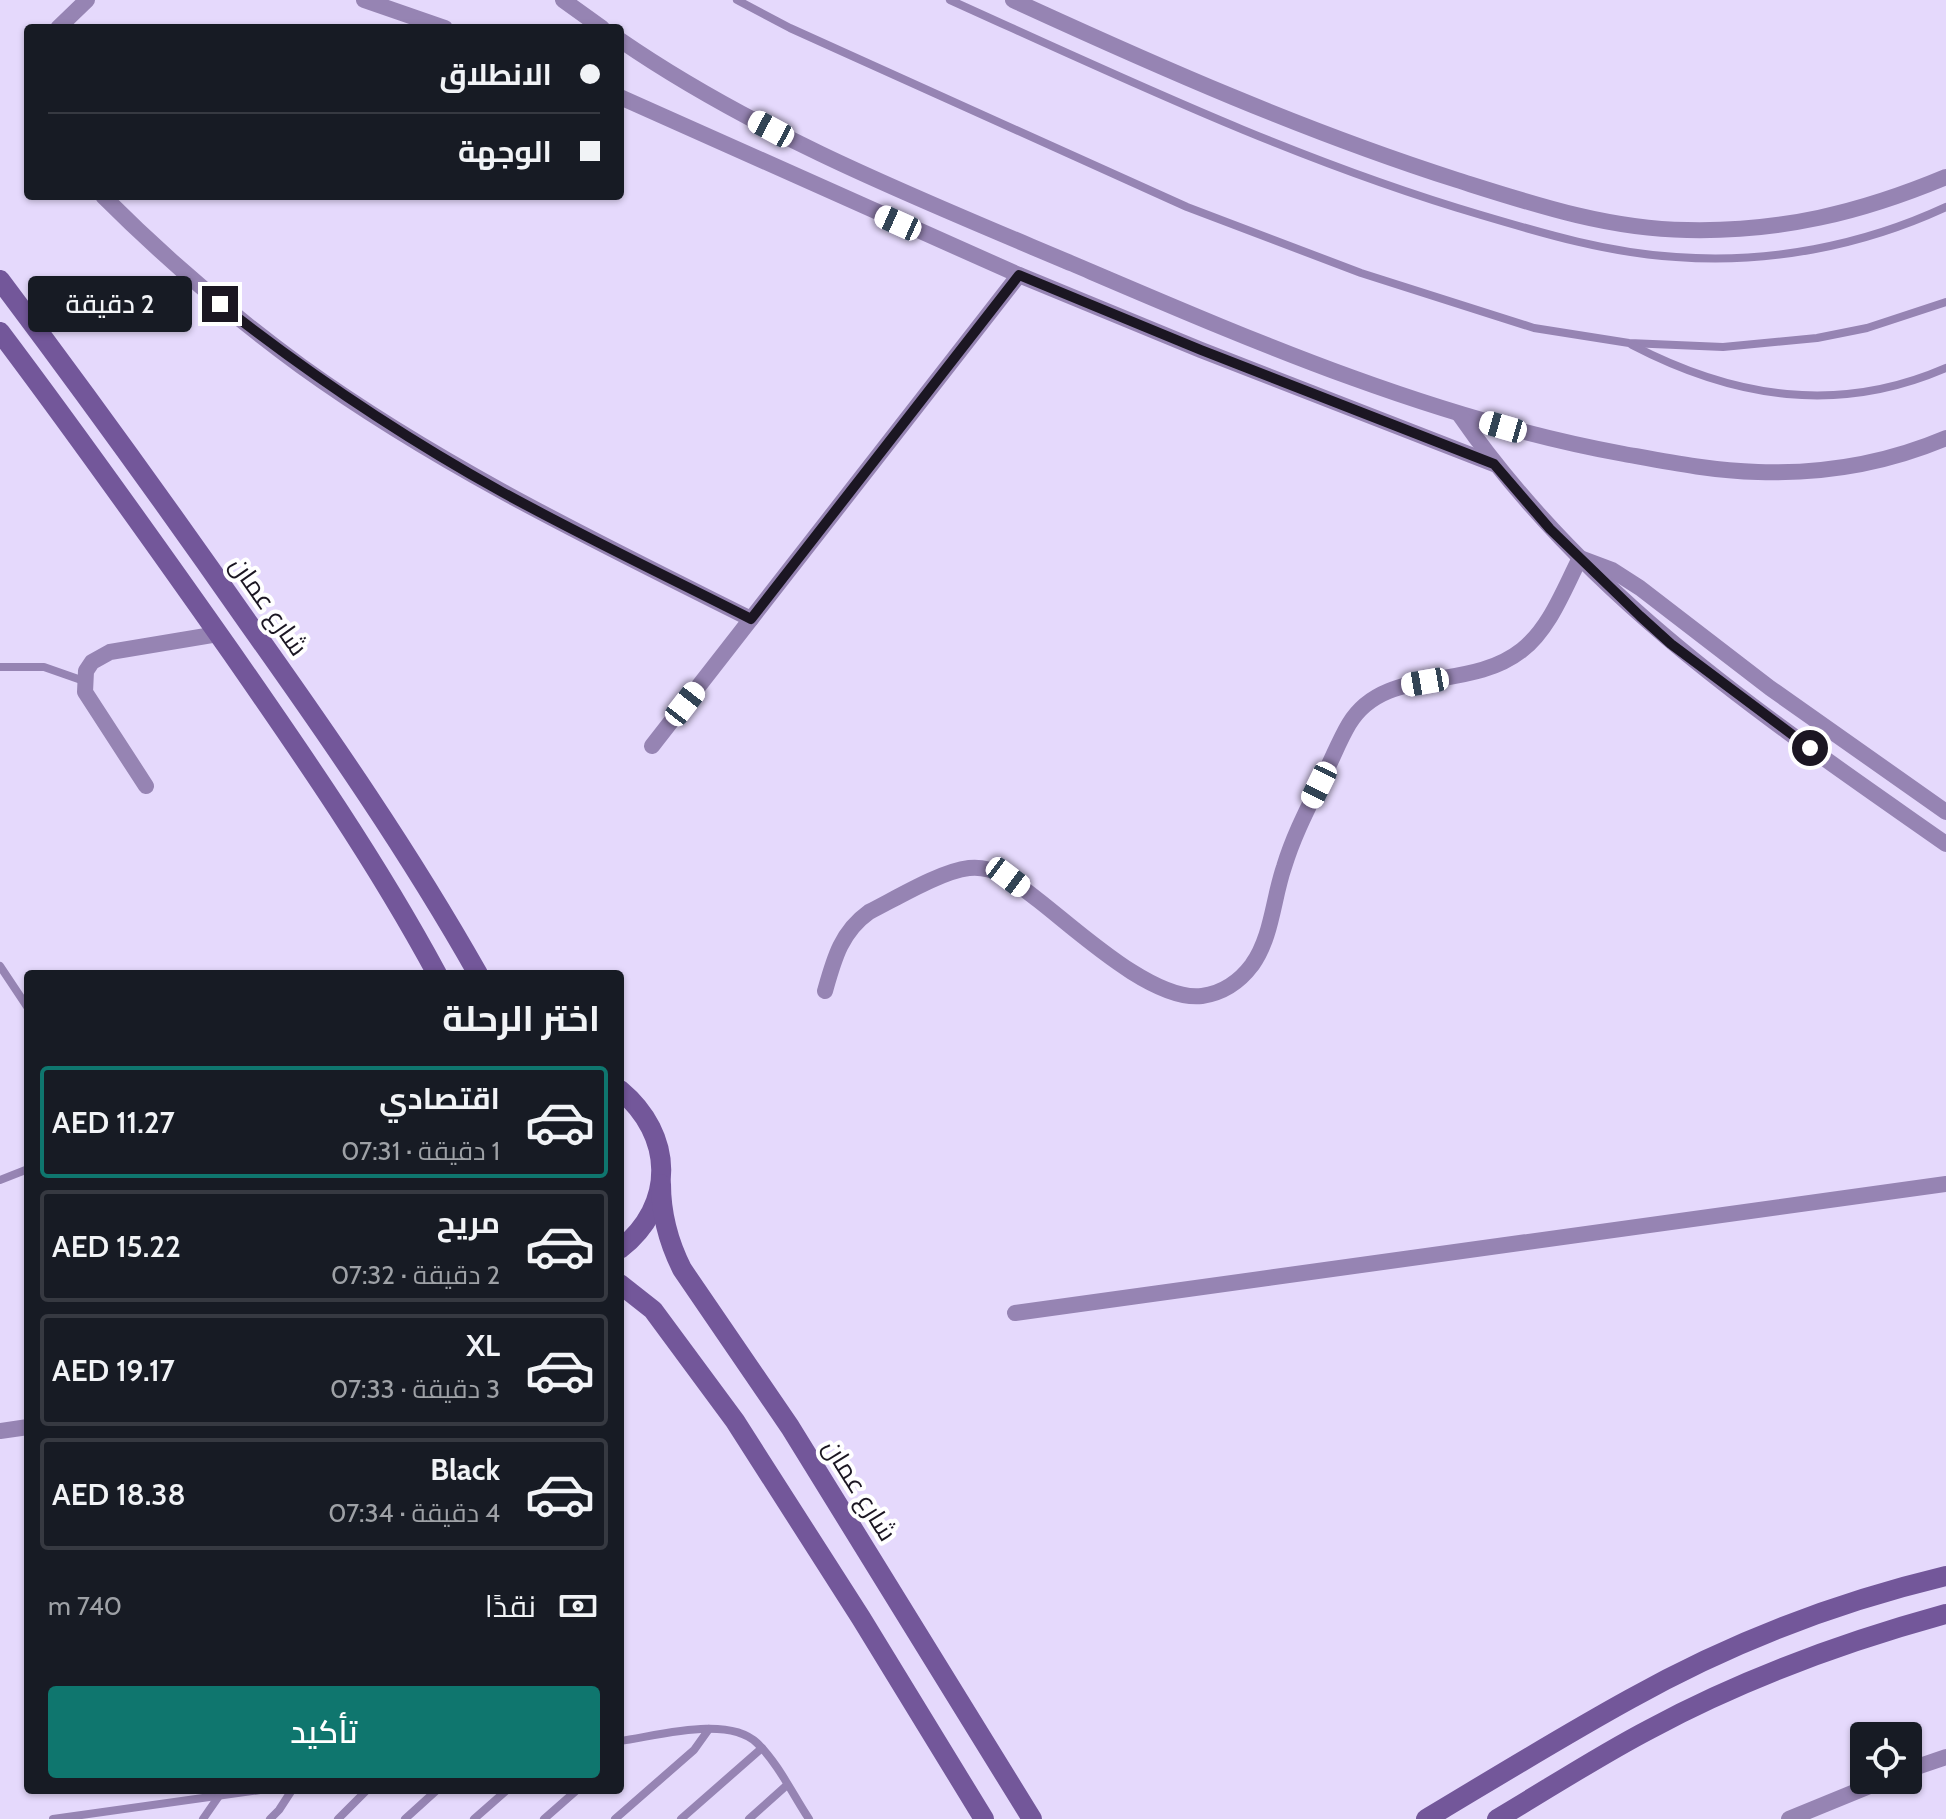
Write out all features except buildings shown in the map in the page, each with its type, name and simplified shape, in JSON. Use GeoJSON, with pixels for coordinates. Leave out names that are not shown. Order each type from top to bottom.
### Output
{"type":"FeatureCollection","features":[{"type":"Feature","properties":{"kind":"main road","name":"شارع عمان"},"geometry":{"type":"LineString","coordinates":[[0,280],[105,419],[322,726],[419,871],[476,970]]}},
{"type":"Feature","properties":{"kind":"main road"},"geometry":{"type":"LineString","coordinates":[[0,332],[79,437],[330,796],[393,895],[435,970]]}},
{"type":"Feature","properties":{"kind":"main road","name":"شارع عمان"},"geometry":{"type":"LineString","coordinates":[[624,1093],[648,1119],[657,1140],[664,1219],[682,1269],[775,1403],[1032,1819]]}},
{"type":"Feature","properties":{"kind":"main road"},"geometry":{"type":"LineString","coordinates":[[624,1246],[646,1223],[656,1204],[661,1184]]}},
{"type":"Feature","properties":{"kind":"main road"},"geometry":{"type":"LineString","coordinates":[[624,1287],[653,1310],[735,1421],[984,1819]]}},
{"type":"Feature","properties":{"kind":"main road"},"geometry":{"type":"LineString","coordinates":[[1426,1819],[1630,1698],[1690,1668],[1812,1617],[1946,1576]]}},
{"type":"Feature","properties":{"kind":"main road"},"geometry":{"type":"LineString","coordinates":[[1497,1819],[1649,1729],[1698,1705],[1811,1657],[1946,1614]]}},
{"type":"Feature","properties":{"kind":"street"},"geometry":{"type":"LineString","coordinates":[[62,24],[87,0]]}},
{"type":"Feature","properties":{"kind":"street"},"geometry":{"type":"LineString","coordinates":[[364,0],[433,24]]}},
{"type":"Feature","properties":{"kind":"street"},"geometry":{"type":"LineString","coordinates":[[563,0],[596,24]]}},
{"type":"Feature","properties":{"kind":"street"},"geometry":{"type":"LineString","coordinates":[[1013,0],[1154,65],[1319,132],[1567,215],[1685,230],[1803,223],[1841,215],[1946,177]]}},
{"type":"Feature","properties":{"kind":"street"},"geometry":{"type":"LineString","coordinates":[[624,43],[699,91],[771,129],[978,224],[1231,331],[1459,414],[1591,448],[1658,461],[1757,472],[1851,466],[1946,438]]}},
{"type":"Feature","properties":{"kind":"street"},"geometry":{"type":"LineString","coordinates":[[624,99],[1019,275],[1201,350],[1494,464]]}},
{"type":"Feature","properties":{"kind":"street"},"geometry":{"type":"LineString","coordinates":[[107,200],[220,304],[304,368],[369,411],[500,491],[751,619]]}},
{"type":"Feature","properties":{"kind":"street"},"geometry":{"type":"LineString","coordinates":[[652,746],[1019,275]]}},
{"type":"Feature","properties":{"kind":"street"},"geometry":{"type":"LineString","coordinates":[[1459,414],[1494,464],[1532,510],[1671,644],[1768,718],[1946,844]]}},
{"type":"Feature","properties":{"kind":"street"},"geometry":{"type":"LineString","coordinates":[[1580,558],[1612,570],[1634,583],[1770,688],[1946,812]]}},
{"type":"Feature","properties":{"kind":"street"},"geometry":{"type":"LineString","coordinates":[[825,991],[840,943],[857,920],[947,875],[978,868],[1008,877],[1135,974],[1162,989],[1190,997],[1205,996],[1232,985],[1243,976],[1260,952],[1296,833],[1356,713],[1375,697],[1395,687],[1470,675],[1509,659],[1536,636],[1547,621],[1580,558]]}},
{"type":"Feature","properties":{"kind":"street"},"geometry":{"type":"LineString","coordinates":[[146,786],[85,692],[84,681],[92,662],[100,655],[218,634]]}},
{"type":"Feature","properties":{"kind":"street"},"geometry":{"type":"LineString","coordinates":[[1015,1313],[1946,1184]]}},
{"type":"Feature","properties":{"kind":"street"},"geometry":{"type":"LineString","coordinates":[[0,1431],[24,1428]]}},
{"type":"Feature","properties":{"kind":"street"},"geometry":{"type":"LineString","coordinates":[[1922,1765],[1946,1757]]}},
{"type":"Feature","properties":{"kind":"street"},"geometry":{"type":"LineString","coordinates":[[1789,1819],[1850,1794]]}},
{"type":"Feature","properties":{"kind":"lane"},"geometry":{"type":"LineString","coordinates":[[737,0],[790,28],[1103,171],[1273,241],[1361,273],[1534,328],[1629,343],[1723,347],[1817,338],[1867,328],[1946,302]]}},
{"type":"Feature","properties":{"kind":"lane"},"geometry":{"type":"LineString","coordinates":[[950,0],[1200,113],[1316,160],[1451,206],[1607,248],[1698,258],[1778,255],[1878,234],[1946,207]]}},
{"type":"Feature","properties":{"kind":"lane"},"geometry":{"type":"LineString","coordinates":[[1629,343],[1659,359],[1723,383],[1794,396],[1852,394],[1881,389],[1946,368]]}},
{"type":"Feature","properties":{"kind":"lane"},"geometry":{"type":"LineString","coordinates":[[0,667],[44,667],[84,681]]}},
{"type":"Feature","properties":{"kind":"lane"},"geometry":{"type":"LineString","coordinates":[[0,966],[24,1002]]}},
{"type":"Feature","properties":{"kind":"lane"},"geometry":{"type":"LineString","coordinates":[[0,1180],[24,1171]]}},
{"type":"Feature","properties":{"kind":"lane"},"geometry":{"type":"LineString","coordinates":[[624,1741],[719,1728],[738,1731],[762,1748],[809,1819]]}},
{"type":"Feature","properties":{"kind":"lane"},"geometry":{"type":"LineString","coordinates":[[615,1819],[694,1750],[709,1729]]}},
{"type":"Feature","properties":{"kind":"lane"},"geometry":{"type":"LineString","coordinates":[[681,1819],[762,1748]]}},
{"type":"Feature","properties":{"kind":"lane"},"geometry":{"type":"LineString","coordinates":[[749,1819],[787,1785]]}},
{"type":"Feature","properties":{"kind":"lane"},"geometry":{"type":"LineString","coordinates":[[55,1819],[106,1815],[233,1794]]}},
{"type":"Feature","properties":{"kind":"lane"},"geometry":{"type":"LineString","coordinates":[[270,1819],[289,1794]]}},
{"type":"Feature","properties":{"kind":"lane"},"geometry":{"type":"LineString","coordinates":[[338,1819],[363,1794]]}},
{"type":"Feature","properties":{"kind":"lane"},"geometry":{"type":"LineString","coordinates":[[405,1819],[433,1794]]}},
{"type":"Feature","properties":{"kind":"lane"},"geometry":{"type":"LineString","coordinates":[[474,1819],[502,1794]]}},
{"type":"Feature","properties":{"kind":"lane"},"geometry":{"type":"LineString","coordinates":[[544,1819],[572,1794]]}},
{"type":"Feature","properties":{"kind":"lane"},"geometry":{"type":"LineString","coordinates":[[203,1819],[219,1796]]}},
{"type":"Feature","properties":{"kind":"route"},"geometry":{"type":"LineString","coordinates":[[220,304],[304,368],[435,453],[567,527],[751,619],[1019,275],[1201,350],[1494,464],[1550,529],[1671,644],[1810,748]]}}]}
